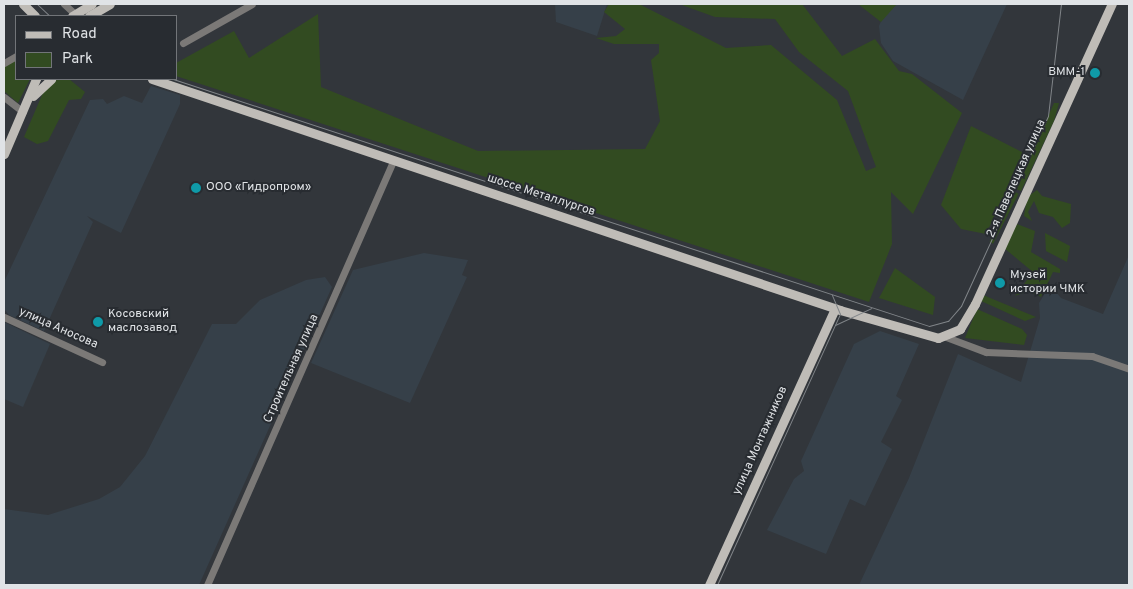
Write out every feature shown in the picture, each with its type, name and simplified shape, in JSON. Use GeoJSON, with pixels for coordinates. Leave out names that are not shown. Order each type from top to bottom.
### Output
{"type":"FeatureCollection","features":[{"type":"Feature","properties":{"kind":"main road"},"geometry":{"type":"LineString","coordinates":[[22,4],[34,15]]}},
{"type":"Feature","properties":{"kind":"main road"},"geometry":{"type":"LineString","coordinates":[[76,15],[92,4]]}},
{"type":"Feature","properties":{"kind":"main road"},"geometry":{"type":"LineString","coordinates":[[91,15],[110,4]]}},
{"type":"Feature","properties":{"kind":"main road","name":"2-я Павелецкая улица"},"geometry":{"type":"LineString","coordinates":[[946,337],[964,324],[975,304],[1112,4]]}},
{"type":"Feature","properties":{"kind":"main road"},"geometry":{"type":"LineString","coordinates":[[4,154],[36,80]]}},
{"type":"Feature","properties":{"kind":"main road"},"geometry":{"type":"LineString","coordinates":[[24,109],[50,80]]}},
{"type":"Feature","properties":{"kind":"main road","name":"шоссе Металлургов"},"geometry":{"type":"LineString","coordinates":[[155,80],[835,308],[923,336],[946,337]]}},
{"type":"Feature","properties":{"kind":"main road","name":"улица Монтажников"},"geometry":{"type":"LineString","coordinates":[[709,585],[835,308]]}},
{"type":"Feature","properties":{"kind":"street"},"geometry":{"type":"LineString","coordinates":[[64,4],[73,15]]}},
{"type":"Feature","properties":{"kind":"street"},"geometry":{"type":"LineString","coordinates":[[183,43],[252,4]]}},
{"type":"Feature","properties":{"kind":"street"},"geometry":{"type":"LineString","coordinates":[[4,63],[15,57]]}},
{"type":"Feature","properties":{"kind":"street"},"geometry":{"type":"LineString","coordinates":[[4,97],[24,109]]}},
{"type":"Feature","properties":{"kind":"street","name":"Строительная улица"},"geometry":{"type":"LineString","coordinates":[[207,585],[394,160]]}},
{"type":"Feature","properties":{"kind":"street","name":"улица Аносова"},"geometry":{"type":"LineString","coordinates":[[4,317],[102,362]]}},
{"type":"Feature","properties":{"kind":"street"},"geometry":{"type":"LineString","coordinates":[[946,337],[986,352],[1092,356],[1129,369]]}},
{"type":"Feature","properties":{"kind":"shaded area"},"geometry":{"type":"Polygon","coordinates":[[[555,4],[607,4],[597,36],[556,22],[555,4]]]}},
{"type":"Feature","properties":{"kind":"shaded area"},"geometry":{"type":"Polygon","coordinates":[[[897,4],[1007,4],[963,100],[893,61],[881,43],[879,26],[887,8],[897,4]]]}},
{"type":"Feature","properties":{"kind":"shaded area"},"geometry":{"type":"Polygon","coordinates":[[[151,86],[180,95],[180,104],[121,233],[87,216],[93,222],[44,331],[9,315],[4,309],[4,282],[90,100],[103,99],[107,104],[124,96],[142,103],[151,86]]]}},
{"type":"Feature","properties":{"kind":"shaded area"},"geometry":{"type":"Polygon","coordinates":[[[424,253],[468,260],[462,275],[467,277],[410,403],[311,363],[353,270],[424,253]]]}},
{"type":"Feature","properties":{"kind":"shaded area"},"geometry":{"type":"Polygon","coordinates":[[[1129,255],[1129,585],[859,585],[909,478],[958,354],[1021,382],[1040,318],[1039,303],[1050,285],[1061,298],[1103,314],[1129,255]]]}},
{"type":"Feature","properties":{"kind":"shaded area"},"geometry":{"type":"Polygon","coordinates":[[[325,277],[332,287],[199,585],[4,585],[4,509],[48,515],[99,499],[120,487],[145,456],[212,324],[236,324],[260,300],[306,280],[325,277]]]}},
{"type":"Feature","properties":{"kind":"shaded area"},"geometry":{"type":"Polygon","coordinates":[[[4,322],[50,344],[23,407],[4,399],[4,322]]]}},
{"type":"Feature","properties":{"kind":"shaded area"},"geometry":{"type":"Polygon","coordinates":[[[880,331],[919,344],[896,396],[902,400],[881,442],[892,449],[865,506],[850,499],[826,554],[767,530],[794,479],[804,471],[801,461],[854,344],[880,331]]]}},
{"type":"Feature","properties":{"kind":"green space"},"geometry":{"type":"Polygon","coordinates":[[[609,4],[639,4],[726,48],[771,45],[837,100],[866,171],[876,167],[848,91],[799,52],[775,19],[715,17],[679,4],[802,4],[842,56],[875,39],[899,71],[912,74],[962,113],[913,214],[891,192],[892,244],[869,302],[178,77],[178,62],[234,31],[249,58],[318,14],[321,87],[478,151],[645,149],[660,121],[651,60],[659,53],[659,44],[614,44],[596,38],[616,36],[625,29],[604,12],[609,4]]]}},
{"type":"Feature","properties":{"kind":"green space"},"geometry":{"type":"Polygon","coordinates":[[[858,4],[897,4],[881,22],[858,4]]]}},
{"type":"Feature","properties":{"kind":"green space"},"geometry":{"type":"Polygon","coordinates":[[[15,59],[15,80],[30,80],[18,103],[4,91],[4,65],[15,59]]]}},
{"type":"Feature","properties":{"kind":"green space"},"geometry":{"type":"Polygon","coordinates":[[[57,80],[70,80],[85,92],[81,99],[69,100],[48,141],[37,144],[24,137],[45,88],[57,80]]]}},
{"type":"Feature","properties":{"kind":"green space"},"geometry":{"type":"Polygon","coordinates":[[[1054,103],[1059,103],[1054,121],[1021,191],[1016,189],[1054,103]]]}},
{"type":"Feature","properties":{"kind":"green space"},"geometry":{"type":"Polygon","coordinates":[[[971,126],[1024,153],[986,234],[961,229],[941,205],[971,126]]]}},
{"type":"Feature","properties":{"kind":"green space"},"geometry":{"type":"Polygon","coordinates":[[[1037,190],[1042,196],[1071,204],[1070,223],[1062,228],[1053,217],[1039,213],[1034,201],[1028,212],[1032,221],[1024,216],[1027,197],[1037,190]]]}},
{"type":"Feature","properties":{"kind":"green space"},"geometry":{"type":"Polygon","coordinates":[[[1015,192],[1019,194],[993,244],[990,242],[1015,192]]]}},
{"type":"Feature","properties":{"kind":"green space"},"geometry":{"type":"Polygon","coordinates":[[[1017,224],[1035,231],[1031,252],[1060,269],[1060,273],[1053,272],[1041,297],[1028,291],[1015,296],[1033,272],[1004,248],[1017,224]]]}},
{"type":"Feature","properties":{"kind":"green space"},"geometry":{"type":"Polygon","coordinates":[[[1045,233],[1070,246],[1067,262],[1046,251],[1045,233]]]}},
{"type":"Feature","properties":{"kind":"green space"},"geometry":{"type":"Polygon","coordinates":[[[895,268],[935,297],[933,315],[879,298],[895,268]]]}},
{"type":"Feature","properties":{"kind":"green space"},"geometry":{"type":"Polygon","coordinates":[[[983,295],[1036,317],[1025,321],[981,301],[983,295]]]}},
{"type":"Feature","properties":{"kind":"green space"},"geometry":{"type":"Polygon","coordinates":[[[977,309],[1022,329],[1027,335],[1024,345],[965,338],[977,309]]]}},
{"type":"Feature","properties":{"kind":"tram line"},"geometry":{"type":"LineString","coordinates":[[37,4],[49,15]]}},
{"type":"Feature","properties":{"kind":"tram line"},"geometry":{"type":"LineString","coordinates":[[176,80],[929,326],[948,321],[961,306],[1048,116],[1061,4]]}},
{"type":"Feature","properties":{"kind":"tram line"},"geometry":{"type":"LineString","coordinates":[[717,585],[840,314],[832,295]]}},
{"type":"Feature","properties":{"kind":"tram line"},"geometry":{"type":"LineString","coordinates":[[835,325],[871,308]]}},
{"type":"Feature","properties":{"kind":"place","name":"ВММ-1"},"geometry":{"type":"Point","coordinates":[1095,73]}},
{"type":"Feature","properties":{"kind":"place","name":"ООО «Гидропром»"},"geometry":{"type":"Point","coordinates":[196,188]}},
{"type":"Feature","properties":{"kind":"place","name":"Музей истории ЧМК"},"geometry":{"type":"Point","coordinates":[1000,283]}},
{"type":"Feature","properties":{"kind":"place","name":"Косовский маслозавод"},"geometry":{"type":"Point","coordinates":[98,322]}}]}
